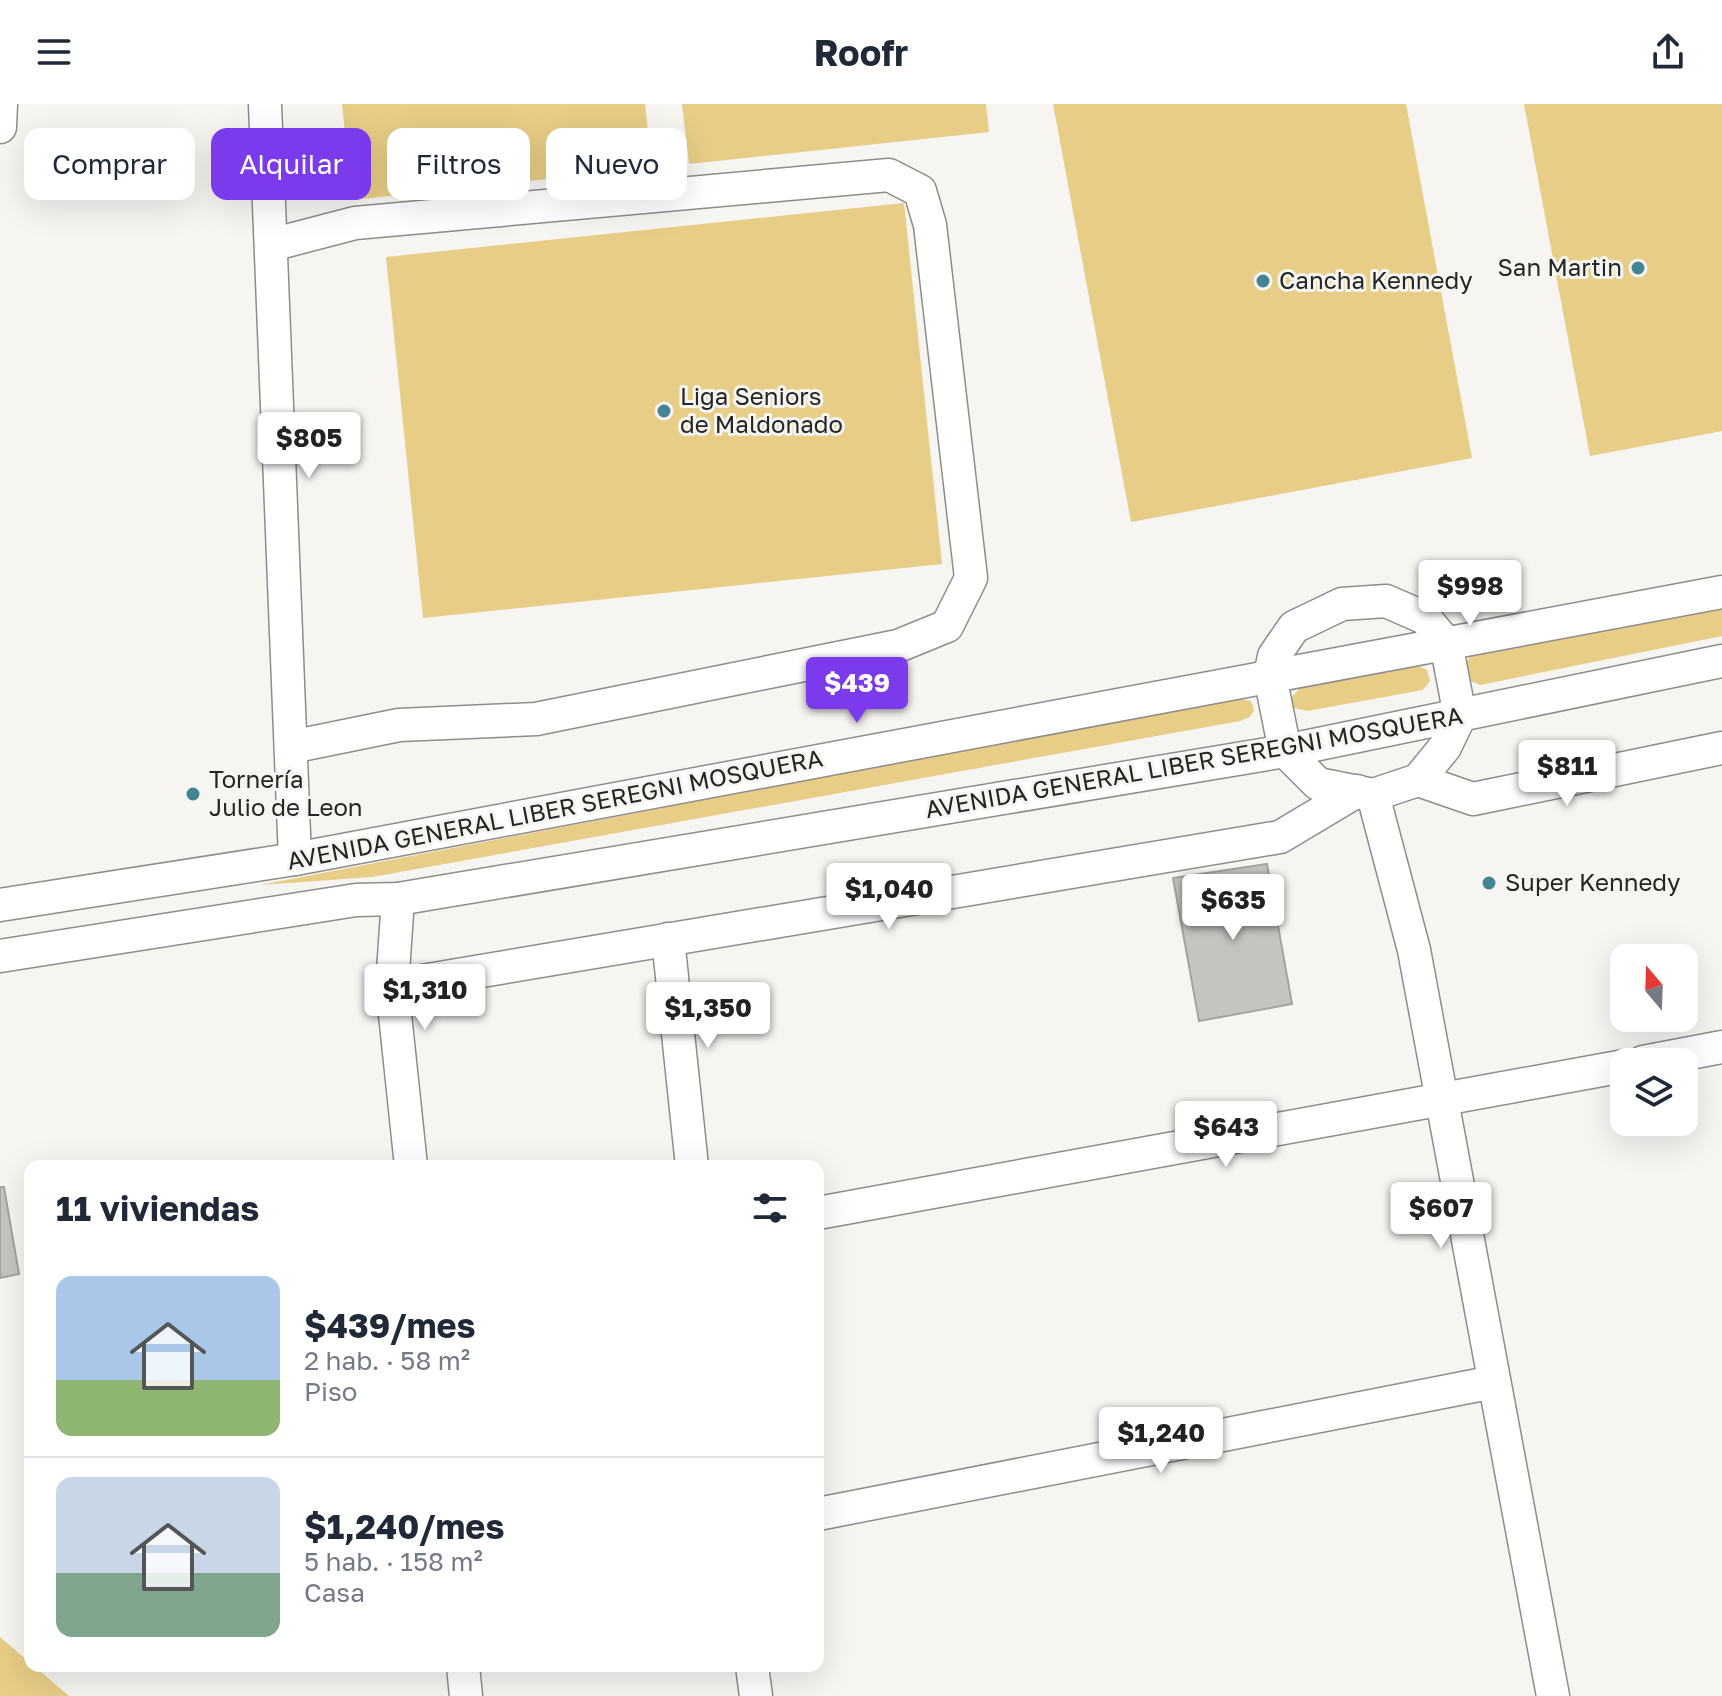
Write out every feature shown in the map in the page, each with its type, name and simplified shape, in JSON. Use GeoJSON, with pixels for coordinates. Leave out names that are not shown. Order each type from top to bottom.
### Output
{"type":"FeatureCollection","features":[{"type":"Feature","properties":{"kind":"street"},"geometry":{"type":"LineString","coordinates":[[0,127],[1,104]]}},
{"type":"Feature","properties":{"kind":"street"},"geometry":{"type":"LineString","coordinates":[[265,104],[295,859]]}},
{"type":"Feature","properties":{"kind":"street"},"geometry":{"type":"LineString","coordinates":[[271,245],[355,223],[889,175],[920,191],[930,225],[971,578],[947,626],[898,646],[536,719],[399,725],[291,747]]}},
{"type":"Feature","properties":{"kind":"street","name":"AVENIDA GENERAL LIBER SEREGNI MOSQUERA"},"geometry":{"type":"LineString","coordinates":[[0,905],[295,859],[1722,592]]}},
{"type":"Feature","properties":{"kind":"street"},"geometry":{"type":"LineString","coordinates":[[1365,793],[1318,784],[1285,751],[1270,676],[1274,656],[1294,627],[1342,604],[1386,601],[1425,618],[1446,643],[1460,716],[1445,747],[1418,780]]}},
{"type":"Feature","properties":{"kind":"street","name":"AVENIDA GENERAL LIBER SEREGNI MOSQUERA"},"geometry":{"type":"LineString","coordinates":[[0,956],[356,900],[398,899],[1285,751],[1722,661]]}},
{"type":"Feature","properties":{"kind":"street"},"geometry":{"type":"LineString","coordinates":[[392,986],[1280,837],[1365,793],[1418,780],[1473,799],[1722,748]]}},
{"type":"Feature","properties":{"kind":"street"},"geometry":{"type":"LineString","coordinates":[[1365,793],[1414,950],[1553,1696]]}},
{"type":"Feature","properties":{"kind":"street"},"geometry":{"type":"LineString","coordinates":[[398,899],[392,986],[410,1160]]}},
{"type":"Feature","properties":{"kind":"street"},"geometry":{"type":"LineString","coordinates":[[668,939],[691,1160]]}},
{"type":"Feature","properties":{"kind":"street"},"geometry":{"type":"LineString","coordinates":[[1698,1052],[1722,1047]]}},
{"type":"Feature","properties":{"kind":"street"},"geometry":{"type":"LineString","coordinates":[[824,1212],[1442,1102],[1610,1069]]}},
{"type":"Feature","properties":{"kind":"street"},"geometry":{"type":"LineString","coordinates":[[824,1513],[1494,1382]]}},
{"type":"Feature","properties":{"kind":"street"},"geometry":{"type":"LineString","coordinates":[[464,1672],[466,1696]]}},
{"type":"Feature","properties":{"kind":"street"},"geometry":{"type":"LineString","coordinates":[[753,1672],[756,1696]]}},
{"type":"Feature","properties":{"kind":"shaded area"},"geometry":{"type":"Polygon","coordinates":[[[342,104],[645,104],[648,128],[546,128],[546,179],[530,181],[530,128],[387,128],[387,196],[371,198],[371,128],[344,128],[342,104]]]}},
{"type":"Feature","properties":{"kind":"shaded area"},"geometry":{"type":"Polygon","coordinates":[[[682,104],[986,104],[989,132],[689,164],[682,104]]]}},
{"type":"Feature","properties":{"kind":"shaded area","name":"Cancha Kennedy"},"geometry":{"type":"Polygon","coordinates":[[[1053,104],[1406,104],[1472,458],[1131,522],[1053,104]]]}},
{"type":"Feature","properties":{"kind":"shaded area","name":"San Martin"},"geometry":{"type":"Polygon","coordinates":[[[1524,104],[1722,104],[1722,431],[1590,456],[1524,104]]]}},
{"type":"Feature","properties":{"kind":"shaded area","name":"Liga Seniors de Maldonado"},"geometry":{"type":"Polygon","coordinates":[[[904,203],[942,564],[423,618],[386,257],[904,203]]]}},
{"type":"Feature","properties":{"kind":"shaded area"},"geometry":{"type":"Polygon","coordinates":[[[1722,609],[1722,636],[1480,685],[1468,680],[1464,666],[1470,656],[1485,652],[1722,609]]]}},
{"type":"Feature","properties":{"kind":"shaded area"},"geometry":{"type":"Polygon","coordinates":[[[1417,665],[1427,670],[1430,681],[1423,690],[1307,711],[1294,708],[1290,699],[1299,689],[1417,665]]]}},
{"type":"Feature","properties":{"kind":"shaded area"},"geometry":{"type":"Polygon","coordinates":[[[1236,698],[1251,701],[1254,710],[1250,717],[372,877],[260,885],[1236,698]]]}},
{"type":"Feature","properties":{"kind":"shaded area"},"geometry":{"type":"Polygon","coordinates":[[[0,1637],[24,1658],[24,1672],[41,1672],[69,1696],[0,1696],[0,1637]]]}},
{"type":"Feature","properties":{"kind":"building"},"geometry":{"type":"Polygon","coordinates":[[[1267,864],[1292,1004],[1199,1021],[1173,878],[1267,864]]]}},
{"type":"Feature","properties":{"kind":"building"},"geometry":{"type":"Polygon","coordinates":[[[0,1187],[4,1187],[19,1274],[0,1278],[0,1187]]]}},
{"type":"Feature","properties":{"kind":"place","name":"San Martin"},"geometry":{"type":"Point","coordinates":[1638,268]}},
{"type":"Feature","properties":{"kind":"place","name":"Cancha Kennedy"},"geometry":{"type":"Point","coordinates":[1263,281]}},
{"type":"Feature","properties":{"kind":"place","name":"Liga Seniors de Maldonado"},"geometry":{"type":"Point","coordinates":[664,411]}},
{"type":"Feature","properties":{"kind":"place","name":"Tornería Julio de Leon"},"geometry":{"type":"Point","coordinates":[193,794]}},
{"type":"Feature","properties":{"kind":"place","name":"Super Kennedy"},"geometry":{"type":"Point","coordinates":[1489,883]}}]}
